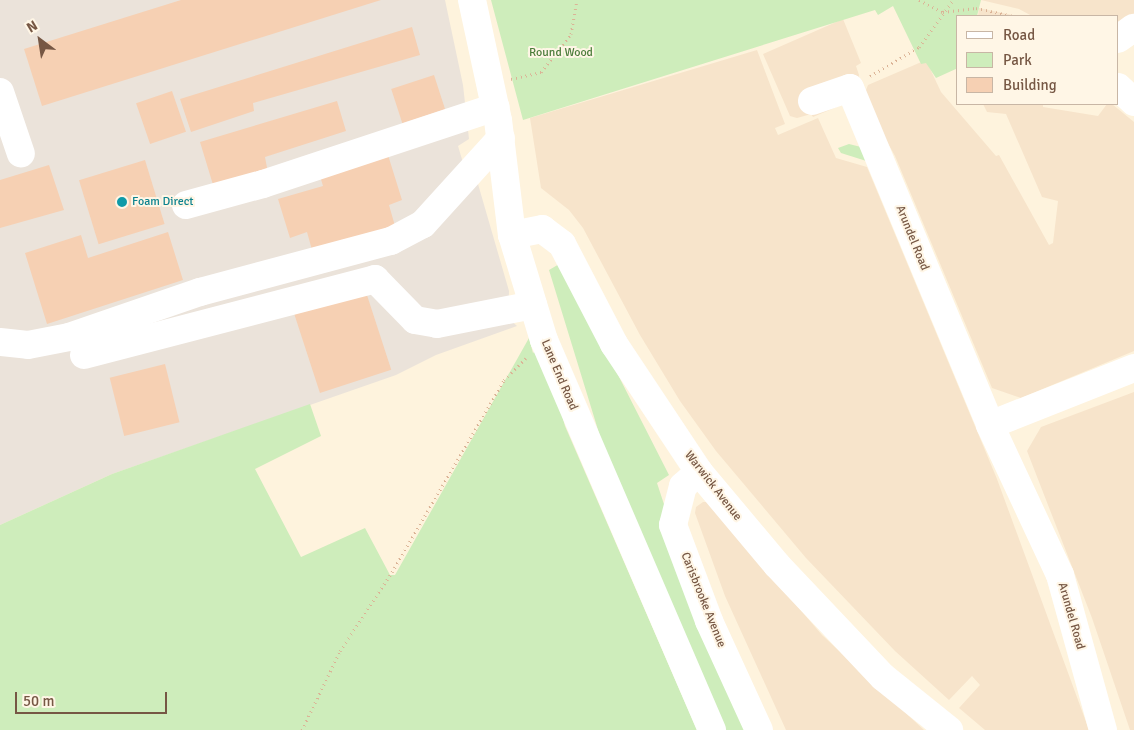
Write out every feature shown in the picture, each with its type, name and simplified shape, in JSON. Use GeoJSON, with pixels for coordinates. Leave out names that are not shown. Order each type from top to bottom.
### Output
{"type":"FeatureCollection","features":[{"type":"Feature","properties":{"kind":"street","name":"Lane End Road"},"geometry":{"type":"LineString","coordinates":[[472,0],[496,107],[512,235],[544,340],[712,730]]}},
{"type":"Feature","properties":{"kind":"street"},"geometry":{"type":"LineString","coordinates":[[1119,87],[1134,102]]}},
{"type":"Feature","properties":{"kind":"street"},"geometry":{"type":"LineString","coordinates":[[812,101],[850,88]]}},
{"type":"Feature","properties":{"kind":"street","name":"Arundel Road"},"geometry":{"type":"LineString","coordinates":[[850,88],[990,425],[1060,575],[1103,730]]}},
{"type":"Feature","properties":{"kind":"street"},"geometry":{"type":"LineString","coordinates":[[0,92],[21,154]]}},
{"type":"Feature","properties":{"kind":"street"},"geometry":{"type":"LineString","coordinates":[[186,205],[282,178],[496,107]]}},
{"type":"Feature","properties":{"kind":"street"},"geometry":{"type":"LineString","coordinates":[[0,342],[28,345],[68,337],[200,292],[391,241],[423,224],[501,138]]}},
{"type":"Feature","properties":{"kind":"street","name":"Warwick Avenue"},"geometry":{"type":"LineString","coordinates":[[512,235],[542,229],[562,244],[614,344],[699,472],[777,564],[883,677],[949,730]]}},
{"type":"Feature","properties":{"kind":"street"},"geometry":{"type":"LineString","coordinates":[[84,355],[375,279],[415,320],[437,324],[533,305]]}},
{"type":"Feature","properties":{"kind":"street"},"geometry":{"type":"LineString","coordinates":[[990,425],[1134,368]]}},
{"type":"Feature","properties":{"kind":"street","name":"Carisbrooke Avenue"},"geometry":{"type":"LineString","coordinates":[[699,472],[683,486],[673,525],[710,621],[759,730]]}},
{"type":"Feature","properties":{"kind":"path"},"geometry":{"type":"LineString","coordinates":[[517,78],[541,72],[571,34],[577,0]]}},
{"type":"Feature","properties":{"kind":"path"},"geometry":{"type":"LineString","coordinates":[[919,0],[943,12],[976,8],[1009,15]]}},
{"type":"Feature","properties":{"kind":"path"},"geometry":{"type":"LineString","coordinates":[[850,88],[919,47],[953,0]]}},
{"type":"Feature","properties":{"kind":"path"},"geometry":{"type":"LineString","coordinates":[[302,730],[340,652],[392,572],[504,380],[544,340]]}},
{"type":"Feature","properties":{"kind":"shaded area"},"geometry":{"type":"Polygon","coordinates":[[[0,0],[445,0],[463,85],[469,139],[458,146],[464,166],[478,184],[509,291],[508,318],[517,326],[436,355],[396,375],[112,474],[0,525],[0,0]]]}},
{"type":"Feature","properties":{"kind":"shaded area"},"geometry":{"type":"Polygon","coordinates":[[[981,0],[1134,0],[1134,25],[1119,35],[1119,15],[1030,15],[1019,9],[981,0]]]}},
{"type":"Feature","properties":{"kind":"shaded area"},"geometry":{"type":"Polygon","coordinates":[[[979,8],[1012,15],[978,15],[979,8]]]}},
{"type":"Feature","properties":{"kind":"shaded area"},"geometry":{"type":"Polygon","coordinates":[[[843,19],[861,63],[856,66],[859,75],[853,100],[813,117],[811,114],[797,118],[790,116],[763,54],[843,19]]]}},
{"type":"Feature","properties":{"kind":"shaded area"},"geometry":{"type":"Polygon","coordinates":[[[757,50],[785,124],[775,128],[778,135],[818,118],[836,158],[867,167],[997,479],[1089,730],[985,730],[959,708],[980,685],[972,676],[949,700],[895,651],[806,558],[716,451],[680,401],[640,335],[583,228],[569,210],[541,188],[530,118],[757,50]]]}},
{"type":"Feature","properties":{"kind":"shaded area"},"geometry":{"type":"Polygon","coordinates":[[[926,60],[941,92],[996,156],[999,155],[1049,245],[1053,243],[1058,201],[1042,197],[1006,114],[987,112],[984,105],[1043,105],[1043,107],[1098,116],[1106,105],[1113,105],[1134,122],[1134,351],[1021,398],[992,388],[895,156],[863,98],[868,85],[926,60]]]}},
{"type":"Feature","properties":{"kind":"shaded area"},"geometry":{"type":"Polygon","coordinates":[[[1134,392],[1134,730],[1130,730],[1092,618],[1027,451],[1041,427],[1134,392]]]}},
{"type":"Feature","properties":{"kind":"shaded area"},"geometry":{"type":"Polygon","coordinates":[[[703,502],[708,502],[822,635],[924,730],[786,730],[725,596],[695,513],[696,507],[703,502]]]}},
{"type":"Feature","properties":{"kind":"green space","name":"Round Wood"},"geometry":{"type":"Polygon","coordinates":[[[491,0],[981,0],[977,15],[956,15],[956,69],[936,78],[926,63],[921,64],[893,6],[878,15],[875,10],[523,120],[491,0]]]}},
{"type":"Feature","properties":{"kind":"green space"},"geometry":{"type":"Polygon","coordinates":[[[849,144],[865,148],[879,165],[841,153],[838,148],[849,144]]]}},
{"type":"Feature","properties":{"kind":"green space"},"geometry":{"type":"Polygon","coordinates":[[[561,263],[669,475],[657,483],[688,577],[751,730],[716,730],[621,505],[549,270],[561,263]]]}},
{"type":"Feature","properties":{"kind":"green space"},"geometry":{"type":"Polygon","coordinates":[[[529,338],[533,353],[543,345],[565,426],[697,730],[0,730],[0,525],[112,474],[310,404],[321,436],[255,469],[301,557],[365,528],[390,575],[395,575],[529,338]]]}},
{"type":"Feature","properties":{"kind":"building"},"geometry":{"type":"Polygon","coordinates":[[[181,0],[381,0],[42,106],[24,49],[181,0]]]}},
{"type":"Feature","properties":{"kind":"building"},"geometry":{"type":"Polygon","coordinates":[[[412,27],[420,55],[253,103],[254,111],[191,132],[180,99],[412,27]]]}},
{"type":"Feature","properties":{"kind":"building"},"geometry":{"type":"Polygon","coordinates":[[[434,75],[445,109],[402,123],[391,89],[434,75]]]}},
{"type":"Feature","properties":{"kind":"building"},"geometry":{"type":"Polygon","coordinates":[[[172,91],[186,132],[150,144],[136,103],[172,91]]]}},
{"type":"Feature","properties":{"kind":"building"},"geometry":{"type":"Polygon","coordinates":[[[337,101],[346,131],[265,157],[268,173],[214,188],[200,142],[337,101]]]}},
{"type":"Feature","properties":{"kind":"building"},"geometry":{"type":"Polygon","coordinates":[[[388,155],[402,200],[389,205],[395,226],[312,250],[307,232],[290,238],[278,199],[323,186],[320,176],[388,155]]]}},
{"type":"Feature","properties":{"kind":"building","name":"Foam Direct"},"geometry":{"type":"Polygon","coordinates":[[[145,160],[165,224],[99,244],[79,180],[145,160]]]}},
{"type":"Feature","properties":{"kind":"building"},"geometry":{"type":"Polygon","coordinates":[[[49,165],[64,210],[0,228],[0,180],[49,165]]]}},
{"type":"Feature","properties":{"kind":"building"},"geometry":{"type":"Polygon","coordinates":[[[168,232],[183,280],[47,324],[25,253],[81,235],[88,258],[168,232]]]}},
{"type":"Feature","properties":{"kind":"building"},"geometry":{"type":"Polygon","coordinates":[[[365,289],[391,370],[320,393],[294,312],[365,289]]]}},
{"type":"Feature","properties":{"kind":"building"},"geometry":{"type":"Polygon","coordinates":[[[165,364],[180,422],[124,436],[110,378],[165,364]]]}},
{"type":"Feature","properties":{"kind":"place","name":"Foam Direct"},"geometry":{"type":"Point","coordinates":[122,202]}}]}
